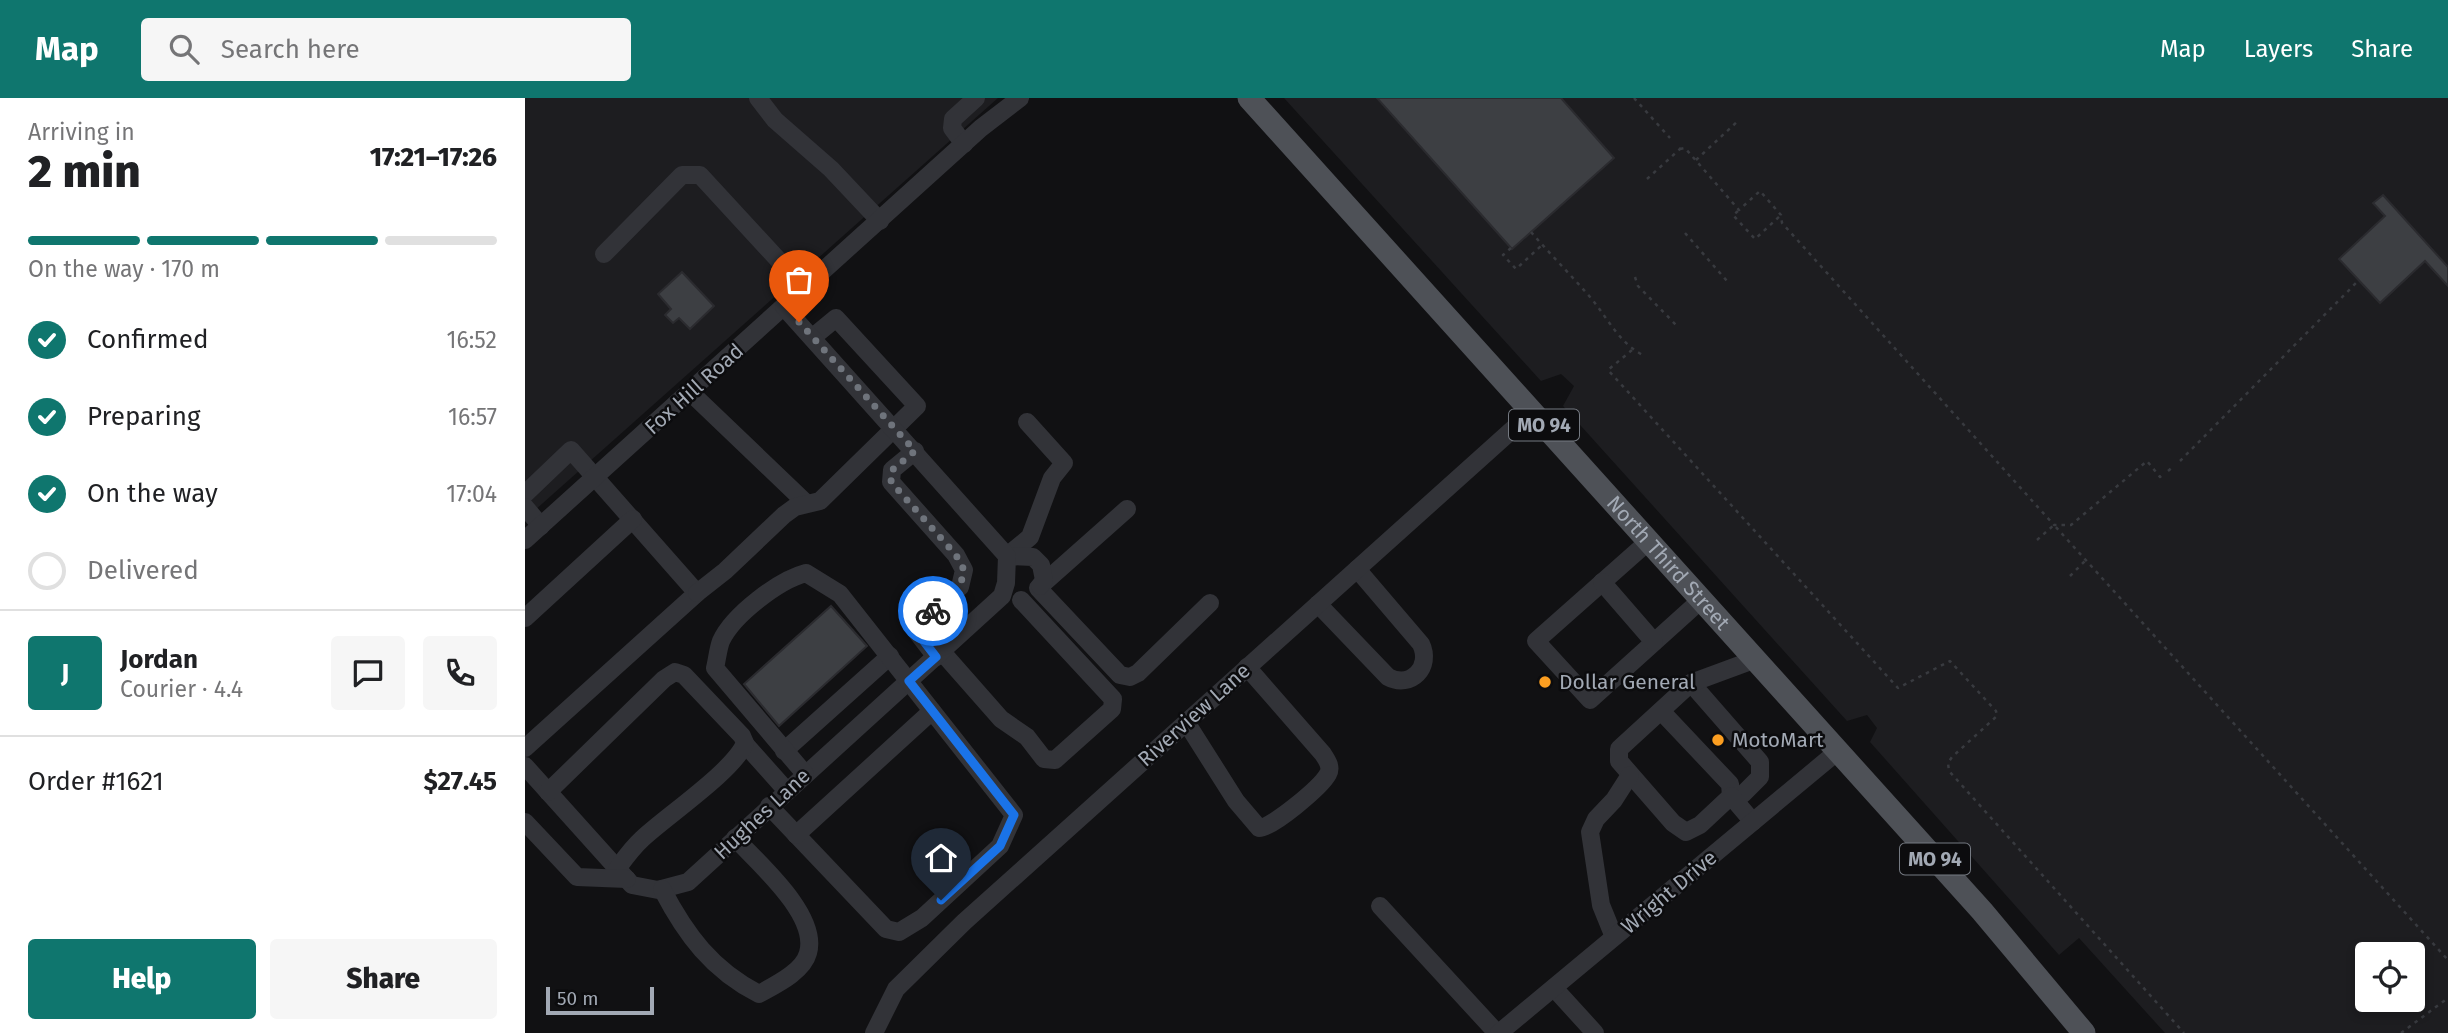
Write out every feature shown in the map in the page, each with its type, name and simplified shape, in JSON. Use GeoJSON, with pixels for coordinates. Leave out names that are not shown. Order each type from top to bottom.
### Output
{"type":"FeatureCollection","features":[{"type":"Feature","properties":{"kind":"main road","name":"North Third Street"},"geometry":{"type":"LineString","coordinates":[[1249,98],[1982,911],[2084,1033]]}},
{"type":"Feature","properties":{"kind":"street"},"geometry":{"type":"LineString","coordinates":[[758,98],[775,120],[831,169],[880,221]]}},
{"type":"Feature","properties":{"kind":"street","name":"Fox Hill Road"},"geometry":{"type":"LineString","coordinates":[[525,540],[964,144],[1020,98]]}},
{"type":"Feature","properties":{"kind":"street"},"geometry":{"type":"LineString","coordinates":[[964,144],[952,128],[953,119],[974,100]]}},
{"type":"Feature","properties":{"kind":"street"},"geometry":{"type":"LineString","coordinates":[[604,254],[682,175],[700,175],[805,289]]}},
{"type":"Feature","properties":{"kind":"street"},"geometry":{"type":"LineString","coordinates":[[785,307],[1007,556],[1006,583],[997,600],[1012,603],[1031,597],[1044,580],[1041,565],[1033,557],[1007,556]]}},
{"type":"Feature","properties":{"kind":"street"},"geometry":{"type":"LineString","coordinates":[[525,748],[725,571],[783,515],[806,503],[820,501],[917,407],[836,318],[813,337]]}},
{"type":"Feature","properties":{"kind":"street"},"geometry":{"type":"LineString","coordinates":[[690,392],[806,503]]}},
{"type":"Feature","properties":{"kind":"street","name":"Riverview Lane"},"geometry":{"type":"LineString","coordinates":[[874,1033],[896,989],[964,922],[1532,412]]}},
{"type":"Feature","properties":{"kind":"street"},"geometry":{"type":"LineString","coordinates":[[1007,556],[1030,537],[1052,478],[1064,463],[1027,422]]}},
{"type":"Feature","properties":{"kind":"street"},"geometry":{"type":"LineString","coordinates":[[525,495],[571,450],[697,593]]}},
{"type":"Feature","properties":{"kind":"street"},"geometry":{"type":"LineString","coordinates":[[915,451],[892,470],[891,482],[956,555],[964,570],[960,587],[920,622],[916,631],[1001,719],[1027,737],[1044,758],[1055,760],[1112,709],[1113,699],[1021,600]]}},
{"type":"Feature","properties":{"kind":"street"},"geometry":{"type":"LineString","coordinates":[[525,507],[541,526]]}},
{"type":"Feature","properties":{"kind":"street"},"geometry":{"type":"LineString","coordinates":[[1038,587],[1127,509]]}},
{"type":"Feature","properties":{"kind":"street"},"geometry":{"type":"LineString","coordinates":[[525,618],[633,519]]}},
{"type":"Feature","properties":{"kind":"street"},"geometry":{"type":"LineString","coordinates":[[1650,540],[1536,641],[1590,700],[1702,599]]}},
{"type":"Feature","properties":{"kind":"street"},"geometry":{"type":"LineString","coordinates":[[1318,604],[1388,677],[1398,682],[1410,680],[1423,667],[1426,655],[1422,644],[1357,569]]}},
{"type":"Feature","properties":{"kind":"street"},"geometry":{"type":"LineString","coordinates":[[769,806],[885,929],[899,932],[922,918],[1000,846],[1014,815],[840,594],[806,573],[790,577],[750,606],[722,640],[715,668],[805,774]]}},
{"type":"Feature","properties":{"kind":"street"},"geometry":{"type":"LineString","coordinates":[[1602,582],[1654,642]]}},
{"type":"Feature","properties":{"kind":"street"},"geometry":{"type":"LineString","coordinates":[[1038,587],[1120,675],[1130,677],[1138,673],[1210,603]]}},
{"type":"Feature","properties":{"kind":"street","name":"Hughes Lane"},"geometry":{"type":"LineString","coordinates":[[662,889],[688,882],[997,600]]}},
{"type":"Feature","properties":{"kind":"street"},"geometry":{"type":"LineString","coordinates":[[784,751],[890,656]]}},
{"type":"Feature","properties":{"kind":"street"},"geometry":{"type":"LineString","coordinates":[[1691,683],[1760,762],[1760,777],[1743,794],[1731,796],[1700,825],[1686,832],[1673,822],[1630,775],[1619,761],[1619,749],[1691,683],[1756,659]]}},
{"type":"Feature","properties":{"kind":"street"},"geometry":{"type":"LineString","coordinates":[[1186,722],[1229,790],[1258,828],[1266,828],[1279,819],[1329,773],[1330,766],[1323,754],[1247,667]]}},
{"type":"Feature","properties":{"kind":"street"},"geometry":{"type":"LineString","coordinates":[[548,792],[629,711],[675,672],[684,675],[742,736],[745,744],[786,790]]}},
{"type":"Feature","properties":{"kind":"street"},"geometry":{"type":"LineString","coordinates":[[796,835],[932,711]]}},
{"type":"Feature","properties":{"kind":"street"},"geometry":{"type":"LineString","coordinates":[[1661,711],[1730,785],[1731,796],[1753,822]]}},
{"type":"Feature","properties":{"kind":"street"},"geometry":{"type":"LineString","coordinates":[[622,874],[642,839],[728,765],[745,744]]}},
{"type":"Feature","properties":{"kind":"street","name":"Wright Drive"},"geometry":{"type":"LineString","coordinates":[[1498,1033],[1838,751]]}},
{"type":"Feature","properties":{"kind":"street"},"geometry":{"type":"LineString","coordinates":[[525,766],[632,885],[662,889],[684,930],[731,979],[759,994],[786,980],[808,955],[809,936],[793,901],[735,838]]}},
{"type":"Feature","properties":{"kind":"street"},"geometry":{"type":"LineString","coordinates":[[1614,937],[1601,905],[1590,832],[1596,819],[1614,800],[1630,775]]}},
{"type":"Feature","properties":{"kind":"street"},"geometry":{"type":"LineString","coordinates":[[525,822],[577,877],[622,874]]}},
{"type":"Feature","properties":{"kind":"street"},"geometry":{"type":"LineString","coordinates":[[1380,906],[1498,1033]]}},
{"type":"Feature","properties":{"kind":"street"},"geometry":{"type":"LineString","coordinates":[[1554,988],[1595,1033]]}},
{"type":"Feature","properties":{"kind":"path"},"geometry":{"type":"LineString","coordinates":[[1633,98],[1670,138]]}},
{"type":"Feature","properties":{"kind":"path"},"geometry":{"type":"LineString","coordinates":[[1696,160],[1739,120]]}},
{"type":"Feature","properties":{"kind":"path"},"geometry":{"type":"LineString","coordinates":[[1647,179],[1679,147],[1685,148],[1739,210]]}},
{"type":"Feature","properties":{"kind":"path"},"geometry":{"type":"LineString","coordinates":[[1781,215],[1755,239],[1733,215],[1761,191],[1781,215],[1782,222],[2448,960]]}},
{"type":"Feature","properties":{"kind":"path"},"geometry":{"type":"LineString","coordinates":[[1531,232],[1592,299],[1602,317],[1632,350],[1646,356]]}},
{"type":"Feature","properties":{"kind":"path"},"geometry":{"type":"LineString","coordinates":[[1685,233],[1727,281]]}},
{"type":"Feature","properties":{"kind":"path"},"geometry":{"type":"LineString","coordinates":[[1511,248],[1503,255],[1515,269],[1542,245]]}},
{"type":"Feature","properties":{"kind":"path"},"geometry":{"type":"LineString","coordinates":[[1635,277],[1638,286],[1678,327]]}},
{"type":"Feature","properties":{"kind":"path"},"geometry":{"type":"LineString","coordinates":[[2180,461],[2359,280]]}},
{"type":"Feature","properties":{"kind":"path"},"geometry":{"type":"LineString","coordinates":[[1632,350],[1608,370],[1898,688],[1950,661],[1996,710],[1997,716],[1952,757],[1948,764],[1949,771],[2184,1033]]}},
{"type":"Feature","properties":{"kind":"path"},"geometry":{"type":"LineString","coordinates":[[2037,540],[2054,525],[2071,525],[2147,461],[2160,477],[2164,474]]}},
{"type":"Feature","properties":{"kind":"path"},"geometry":{"type":"LineString","coordinates":[[2168,471],[2174,466]]}},
{"type":"Feature","properties":{"kind":"path"},"geometry":{"type":"LineString","coordinates":[[2070,576],[2087,560]]}},
{"type":"Feature","properties":{"kind":"path"},"geometry":{"type":"LineString","coordinates":[[2401,1033],[2448,998]]}},
{"type":"Feature","properties":{"kind":"shaded area"},"geometry":{"type":"Polygon","coordinates":[[[525,98],[998,98],[525,519],[525,98]]]}},
{"type":"Feature","properties":{"kind":"shaded area"},"geometry":{"type":"Polygon","coordinates":[[[1284,98],[2448,98],[2448,1033],[2165,1033],[2079,938],[2059,955],[1870,742],[1877,728],[1867,715],[1847,721],[1563,406],[1574,386],[1561,374],[1541,381],[1284,98]]]}},
{"type":"Feature","properties":{"kind":"building"},"geometry":{"type":"Polygon","coordinates":[[[1377,98],[1561,98],[1614,158],[1512,249],[1377,98]]]}},
{"type":"Feature","properties":{"kind":"building"},"geometry":{"type":"Polygon","coordinates":[[[2383,195],[2448,267],[2448,286],[2425,261],[2380,303],[2339,259],[2385,216],[2373,203],[2383,195]]]}},
{"type":"Feature","properties":{"kind":"building"},"geometry":{"type":"Polygon","coordinates":[[[682,272],[714,306],[690,329],[679,318],[673,323],[665,315],[671,309],[658,294],[682,272]]]}},
{"type":"Feature","properties":{"kind":"building"},"geometry":{"type":"Polygon","coordinates":[[[831,606],[867,646],[779,726],[744,684],[831,606]]]}},
{"type":"Feature","properties":{"kind":"way so far"},"geometry":{"type":"LineString","coordinates":[[799,322],[915,451],[892,470],[891,482],[956,555],[964,570],[960,587],[933,611]]}},
{"type":"Feature","properties":{"kind":"place","name":"Dollar General"},"geometry":{"type":"Point","coordinates":[1545,682]}},
{"type":"Feature","properties":{"kind":"place","name":"MotoMart"},"geometry":{"type":"Point","coordinates":[1718,740]}},
{"type":"Feature","properties":{"kind":"route"},"geometry":{"type":"LineString","coordinates":[[933,611],[920,622],[916,631],[936,657],[909,681],[1014,815],[1000,846],[941,900]]}}]}
